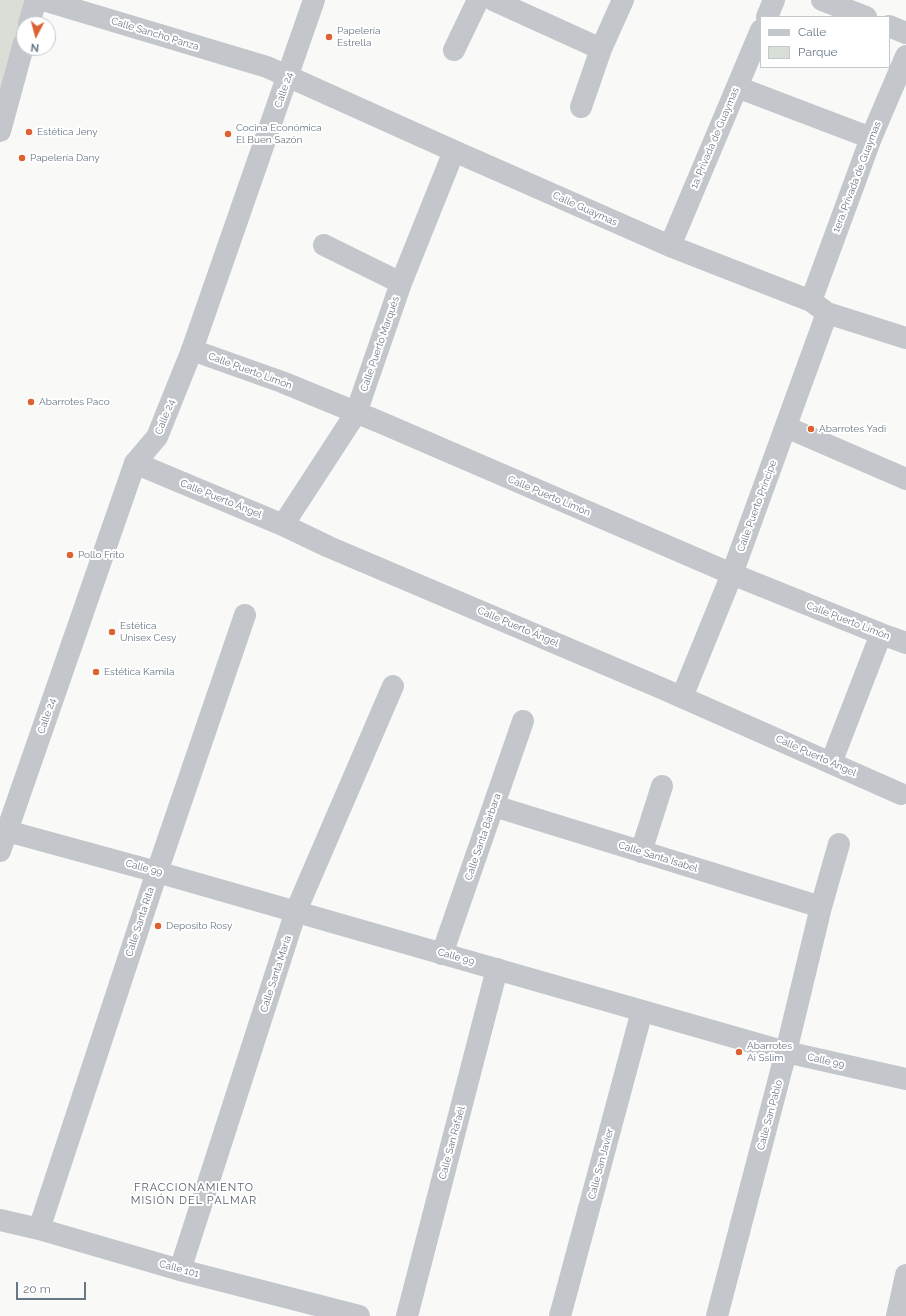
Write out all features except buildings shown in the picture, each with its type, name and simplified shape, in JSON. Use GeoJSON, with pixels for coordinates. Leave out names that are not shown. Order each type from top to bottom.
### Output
{"type":"FeatureCollection","features":[{"type":"Feature","properties":{"kind":"street"},"geometry":{"type":"LineString","coordinates":[[31,16],[36,0]]}},
{"type":"Feature","properties":{"kind":"street","name":"Calle Sancho Panza"},"geometry":{"type":"LineString","coordinates":[[43,0],[267,67]]}},
{"type":"Feature","properties":{"kind":"street","name":"Calle 24"},"geometry":{"type":"LineString","coordinates":[[2,837],[134,463],[157,437],[192,350],[314,0]]}},
{"type":"Feature","properties":{"kind":"street"},"geometry":{"type":"LineString","coordinates":[[454,50],[478,0]]}},
{"type":"Feature","properties":{"kind":"street"},"geometry":{"type":"LineString","coordinates":[[493,0],[601,49]]}},
{"type":"Feature","properties":{"kind":"street"},"geometry":{"type":"LineString","coordinates":[[581,107],[601,49],[623,0]]}},
{"type":"Feature","properties":{"kind":"street"},"geometry":{"type":"LineString","coordinates":[[767,16],[774,0]]}},
{"type":"Feature","properties":{"kind":"street"},"geometry":{"type":"LineString","coordinates":[[822,0],[863,16]]}},
{"type":"Feature","properties":{"kind":"street"},"geometry":{"type":"LineString","coordinates":[[890,26],[906,33]]}},
{"type":"Feature","properties":{"kind":"street","name":"1a. Privada de Guaymas"},"geometry":{"type":"LineString","coordinates":[[670,246],[760,32]]}},
{"type":"Feature","properties":{"kind":"street"},"geometry":{"type":"LineString","coordinates":[[0,131],[20,56]]}},
{"type":"Feature","properties":{"kind":"street","name":"1era. Privada de Guaymas"},"geometry":{"type":"LineString","coordinates":[[819,307],[871,138],[906,56]]}},
{"type":"Feature","properties":{"kind":"street","name":"Calle Guaymas"},"geometry":{"type":"LineString","coordinates":[[267,67],[670,246],[819,307],[906,338]]}},
{"type":"Feature","properties":{"kind":"street"},"geometry":{"type":"LineString","coordinates":[[737,87],[871,138]]}},
{"type":"Feature","properties":{"kind":"street","name":"Calle Puerto Marqués"},"geometry":{"type":"LineString","coordinates":[[283,524],[356,413],[401,283],[454,151]]}},
{"type":"Feature","properties":{"kind":"street"},"geometry":{"type":"LineString","coordinates":[[324,245],[401,283]]}},
{"type":"Feature","properties":{"kind":"street","name":"Calle Puerto Príncipe"},"geometry":{"type":"LineString","coordinates":[[682,697],[732,574],[786,427],[819,307]]}},
{"type":"Feature","properties":{"kind":"street","name":"Calle Puerto Limón"},"geometry":{"type":"LineString","coordinates":[[192,350],[282,382],[732,574],[880,634],[906,643]]}},
{"type":"Feature","properties":{"kind":"street"},"geometry":{"type":"LineString","coordinates":[[786,427],[906,479]]}},
{"type":"Feature","properties":{"kind":"street","name":"Calle Puerto Ángel"},"geometry":{"type":"LineString","coordinates":[[134,463],[283,524],[329,547],[682,697],[901,794]]}},
{"type":"Feature","properties":{"kind":"street","name":"Calle Santa Rita"},"geometry":{"type":"LineString","coordinates":[[39,1229],[157,872],[245,615]]}},
{"type":"Feature","properties":{"kind":"street"},"geometry":{"type":"LineString","coordinates":[[831,763],[880,634]]}},
{"type":"Feature","properties":{"kind":"street","name":"Calle Santa María"},"geometry":{"type":"LineString","coordinates":[[180,1270],[296,912],[393,686]]}},
{"type":"Feature","properties":{"kind":"street","name":"Calle Santa Bárbara"},"geometry":{"type":"LineString","coordinates":[[442,954],[523,721]]}},
{"type":"Feature","properties":{"kind":"street"},"geometry":{"type":"LineString","coordinates":[[641,852],[662,786]]}},
{"type":"Feature","properties":{"kind":"street","name":"Calle Santa Isabel"},"geometry":{"type":"LineString","coordinates":[[494,806],[822,908]]}},
{"type":"Feature","properties":{"kind":"street","name":"Calle 99"},"geometry":{"type":"LineString","coordinates":[[2,837],[157,872],[786,1052],[906,1079]]}},
{"type":"Feature","properties":{"kind":"street","name":"Calle San Pablo"},"geometry":{"type":"LineString","coordinates":[[717,1316],[822,908],[840,844]]}},
{"type":"Feature","properties":{"kind":"street","name":"Calle San Rafaél"},"geometry":{"type":"LineString","coordinates":[[407,1316],[497,969]]}},
{"type":"Feature","properties":{"kind":"street","name":"Calle San Javier"},"geometry":{"type":"LineString","coordinates":[[560,1316],[642,1011]]}},
{"type":"Feature","properties":{"kind":"street","name":"Calle 101"},"geometry":{"type":"LineString","coordinates":[[0,1220],[39,1229],[180,1270],[359,1316]]}},
{"type":"Feature","properties":{"kind":"street"},"geometry":{"type":"LineString","coordinates":[[897,1316],[906,1275]]}},
{"type":"Feature","properties":{"kind":"green space"},"geometry":{"type":"Polygon","coordinates":[[[0,0],[36,0],[32,16],[16,16],[16,56],[21,56],[0,131],[0,0]]]}},
{"type":"Feature","properties":{"kind":"place","name":"Papelería Estrella"},"geometry":{"type":"Point","coordinates":[329,37]}},
{"type":"Feature","properties":{"kind":"place","name":"Estética Jeny"},"geometry":{"type":"Point","coordinates":[29,132]}},
{"type":"Feature","properties":{"kind":"place","name":"Cocina Económica El Buen Sazón"},"geometry":{"type":"Point","coordinates":[228,134]}},
{"type":"Feature","properties":{"kind":"place","name":"Papelería Dany"},"geometry":{"type":"Point","coordinates":[22,158]}},
{"type":"Feature","properties":{"kind":"place","name":"Abarrotes Paco"},"geometry":{"type":"Point","coordinates":[31,402]}},
{"type":"Feature","properties":{"kind":"place","name":"Abarrotes Yadi"},"geometry":{"type":"Point","coordinates":[811,429]}},
{"type":"Feature","properties":{"kind":"place","name":"Pollo Frito"},"geometry":{"type":"Point","coordinates":[70,555]}},
{"type":"Feature","properties":{"kind":"place","name":"Estética Unisex Cesy"},"geometry":{"type":"Point","coordinates":[112,632]}},
{"type":"Feature","properties":{"kind":"place","name":"Estética Kamila"},"geometry":{"type":"Point","coordinates":[96,672]}},
{"type":"Feature","properties":{"kind":"place","name":"Deposito Rosy"},"geometry":{"type":"Point","coordinates":[158,926]}},
{"type":"Feature","properties":{"kind":"place","name":"Abarrotes Ai Sslim"},"geometry":{"type":"Point","coordinates":[739,1052]}},
{"type":"Feature","properties":{"kind":"district","name":"FRACCIONAMIENTO MISIÓN DEL PALMAR"},"geometry":{"type":"Point","coordinates":[194,1194]}}]}
